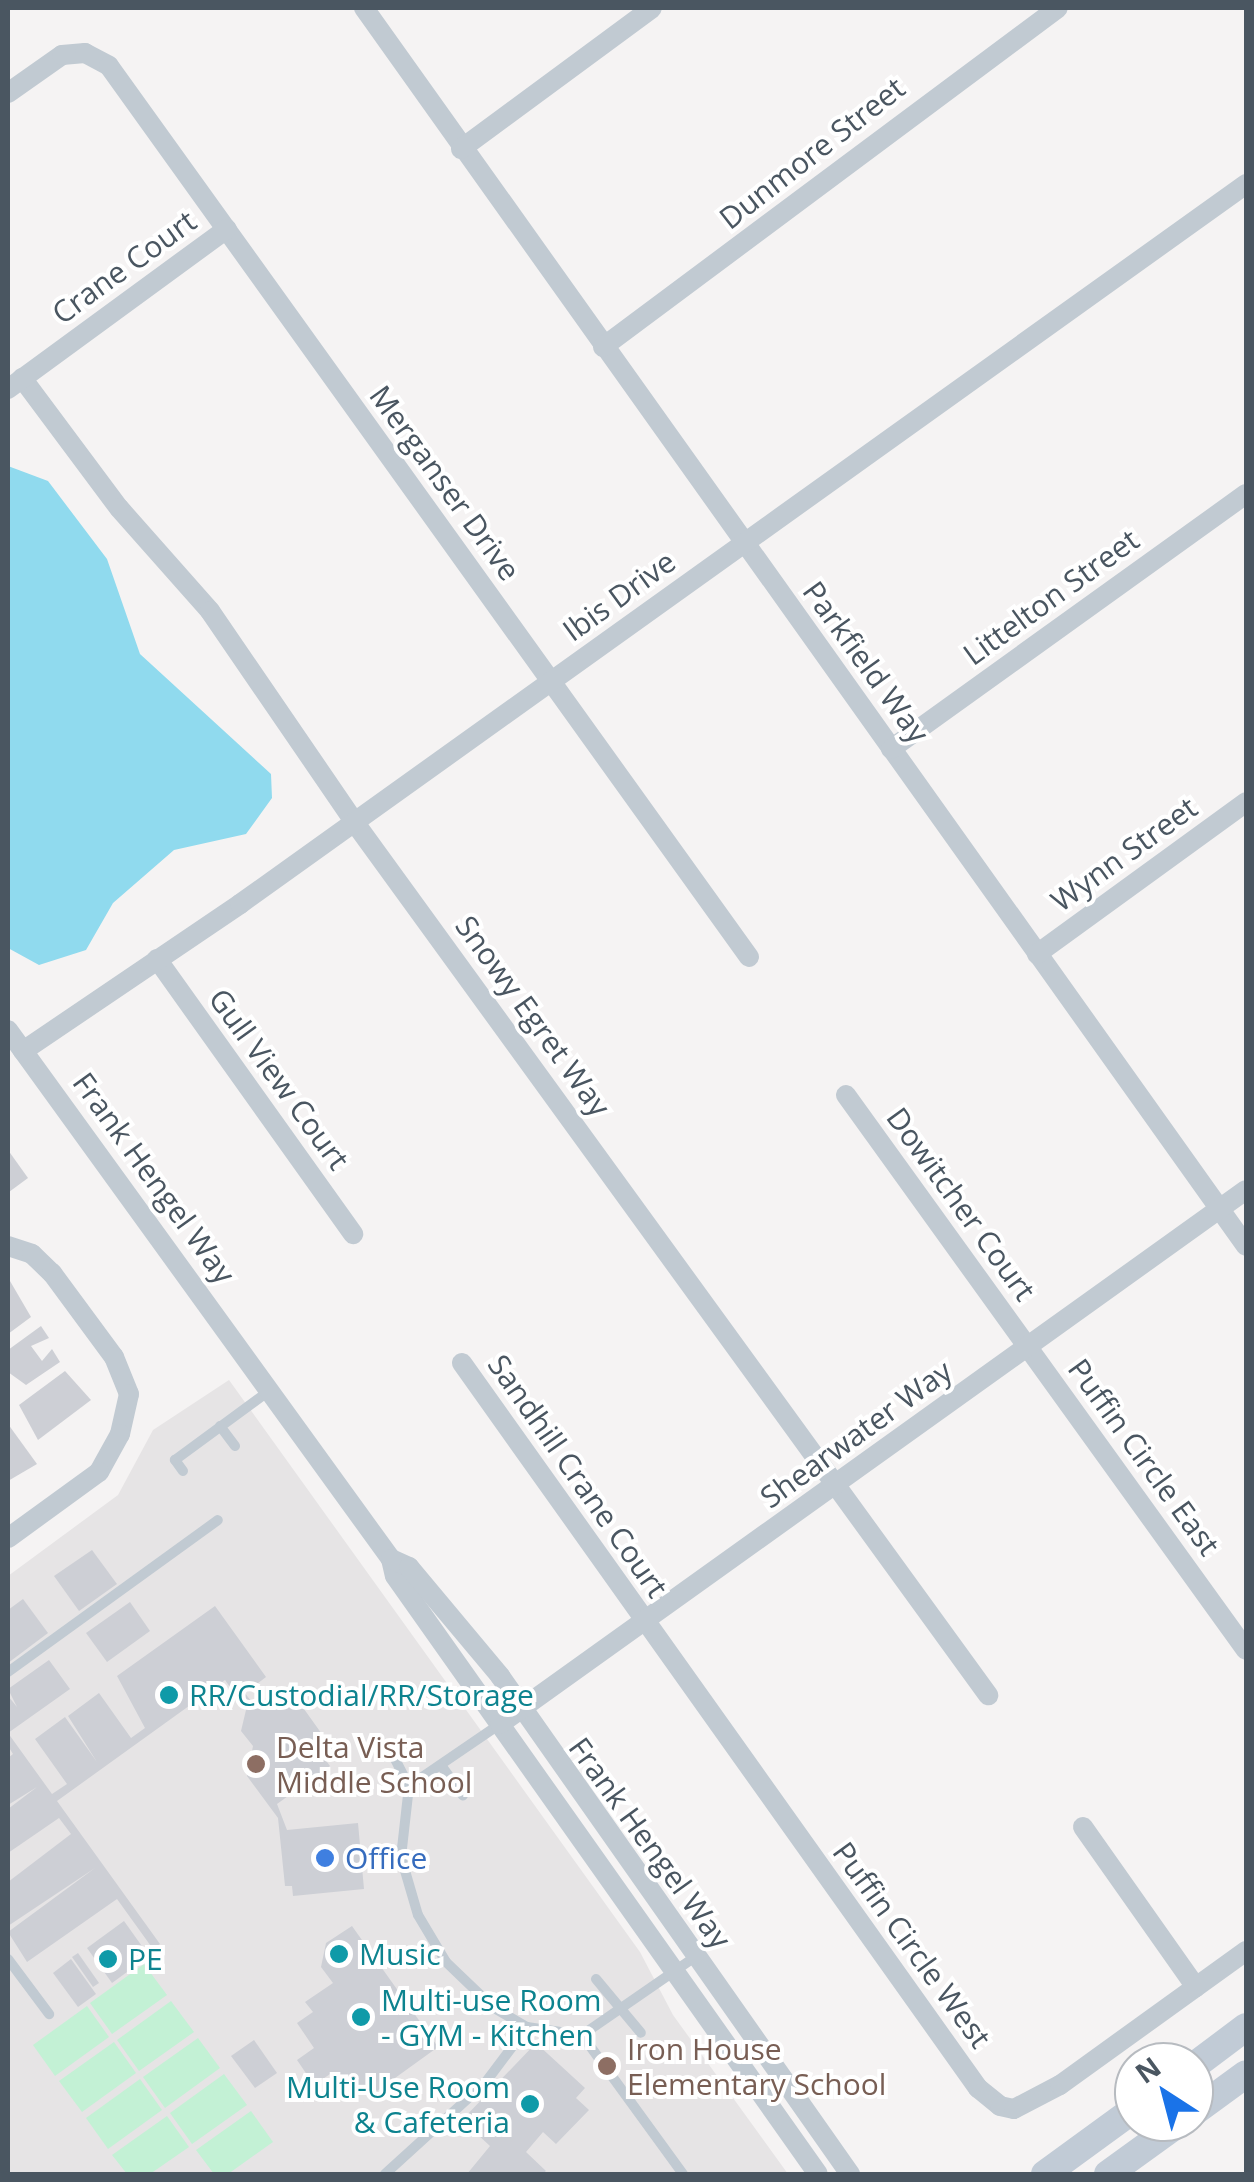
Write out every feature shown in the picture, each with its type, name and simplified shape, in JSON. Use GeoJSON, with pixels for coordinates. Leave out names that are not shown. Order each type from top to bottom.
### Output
{"type":"FeatureCollection","features":[{"type":"Feature","properties":{"kind":"street","name":"Parkfield Way"},"geometry":{"type":"LineString","coordinates":[[364,8],[1246,1246]]}},
{"type":"Feature","properties":{"kind":"street"},"geometry":{"type":"LineString","coordinates":[[461,149],[652,8]]}},
{"type":"Feature","properties":{"kind":"street","name":"Dunmore Street"},"geometry":{"type":"LineString","coordinates":[[603,347],[1058,8]]}},
{"type":"Feature","properties":{"kind":"street","name":"Merganser Drive"},"geometry":{"type":"LineString","coordinates":[[8,93],[62,56],[85,53],[109,66],[749,957]]}},
{"type":"Feature","properties":{"kind":"street","name":"Ibis Drive"},"geometry":{"type":"LineString","coordinates":[[23,1051],[355,823],[1246,184]]}},
{"type":"Feature","properties":{"kind":"street","name":"Crane Court"},"geometry":{"type":"LineString","coordinates":[[15,383],[227,228]]}},
{"type":"Feature","properties":{"kind":"street","name":"Snowy Egret Way"},"geometry":{"type":"LineString","coordinates":[[15,383],[210,611],[355,823],[838,1483],[988,1695]]}},
{"type":"Feature","properties":{"kind":"street","name":"Littelton Street"},"geometry":{"type":"LineString","coordinates":[[891,750],[1246,494]]}},
{"type":"Feature","properties":{"kind":"street","name":"Wynn Street"},"geometry":{"type":"LineString","coordinates":[[1037,954],[1246,802]]}},
{"type":"Feature","properties":{"kind":"street","name":"Gull View Court"},"geometry":{"type":"LineString","coordinates":[[156,959],[353,1234]]}},
{"type":"Feature","properties":{"kind":"street","name":"Frank Hengel Way"},"geometry":{"type":"LineString","coordinates":[[8,1030],[391,1559],[394,1576],[676,1970],[816,2174]]}},
{"type":"Feature","properties":{"kind":"street","name":"Dowitcher Court"},"geometry":{"type":"LineString","coordinates":[[846,1095],[1028,1348]]}},
{"type":"Feature","properties":{"kind":"street","name":"Shearwater Way"},"geometry":{"type":"LineString","coordinates":[[500,1724],[1246,1190]]}},
{"type":"Feature","properties":{"kind":"street"},"geometry":{"type":"LineString","coordinates":[[8,1246],[32,1254],[52,1273],[114,1357],[129,1394],[120,1434],[99,1472],[8,1538]]}},
{"type":"Feature","properties":{"kind":"street","name":"Puffin Circle East"},"geometry":{"type":"LineString","coordinates":[[1028,1348],[1246,1650]]}},
{"type":"Feature","properties":{"kind":"street","name":"Sandhill Crane Court"},"geometry":{"type":"LineString","coordinates":[[462,1363],[646,1623]]}},
{"type":"Feature","properties":{"kind":"street","name":"Frank Hengel Way"},"geometry":{"type":"LineString","coordinates":[[391,1559],[409,1567],[468,1634],[850,2174]]}},
{"type":"Feature","properties":{"kind":"street","name":"Puffin Circle West"},"geometry":{"type":"LineString","coordinates":[[646,1623],[978,2088],[1000,2106],[1032,2103],[1196,1988]]}},
{"type":"Feature","properties":{"kind":"street"},"geometry":{"type":"LineString","coordinates":[[1082,1827],[1196,1988],[1246,1951]]}},
{"type":"Feature","properties":{"kind":"street"},"geometry":{"type":"LineString","coordinates":[[1214,2051],[1246,2028]]}},
{"type":"Feature","properties":{"kind":"street"},"geometry":{"type":"LineString","coordinates":[[1214,2097],[1246,2074]]}},
{"type":"Feature","properties":{"kind":"street"},"geometry":{"type":"LineString","coordinates":[[1045,2174],[1114,2124]]}},
{"type":"Feature","properties":{"kind":"street"},"geometry":{"type":"LineString","coordinates":[[1108,2174],[1152,2142]]}},
{"type":"Feature","properties":{"kind":"lane"},"geometry":{"type":"LineString","coordinates":[[182,1471],[174,1460],[270,1390]]}},
{"type":"Feature","properties":{"kind":"lane"},"geometry":{"type":"LineString","coordinates":[[220,1426],[234,1446]]}},
{"type":"Feature","properties":{"kind":"lane"},"geometry":{"type":"LineString","coordinates":[[8,1672],[218,1520]]}},
{"type":"Feature","properties":{"kind":"lane"},"geometry":{"type":"LineString","coordinates":[[409,1786],[442,1768],[500,1724]]}},
{"type":"Feature","properties":{"kind":"lane"},"geometry":{"type":"LineString","coordinates":[[394,1756],[409,1786],[401,1856],[431,1941],[463,1981],[527,2028],[582,2035],[694,1957]]}},
{"type":"Feature","properties":{"kind":"lane"},"geometry":{"type":"LineString","coordinates":[[442,1768],[463,1796]]}},
{"type":"Feature","properties":{"kind":"lane"},"geometry":{"type":"LineString","coordinates":[[8,1959],[49,2014]]}},
{"type":"Feature","properties":{"kind":"lane"},"geometry":{"type":"LineString","coordinates":[[596,1978],[641,2033]]}},
{"type":"Feature","properties":{"kind":"lane"},"geometry":{"type":"LineString","coordinates":[[385,2174],[485,2083],[527,2028]]}},
{"type":"Feature","properties":{"kind":"lane"},"geometry":{"type":"LineString","coordinates":[[582,2035],[683,2174]]}},
{"type":"Feature","properties":{"kind":"shaded area","name":"Delta Vista Middle School"},"geometry":{"type":"Polygon","coordinates":[[[229,1380],[640,1952],[673,2015],[788,2174],[8,2174],[8,1576],[118,1495],[153,1430],[229,1380]]]}},
{"type":"Feature","properties":{"kind":"green space"},"geometry":{"type":"Polygon","coordinates":[[[144,1964],[167,1995],[112,2034],[90,2003],[144,1964]]]}},
{"type":"Feature","properties":{"kind":"green space"},"geometry":{"type":"Polygon","coordinates":[[[171,2001],[194,2032],[139,2071],[117,2040],[171,2001]]]}},
{"type":"Feature","properties":{"kind":"green space"},"geometry":{"type":"Polygon","coordinates":[[[87,2006],[109,2037],[55,2076],[33,2045],[87,2006]]]}},
{"type":"Feature","properties":{"kind":"green space"},"geometry":{"type":"Polygon","coordinates":[[[198,2038],[220,2068],[165,2108],[143,2077],[198,2038]]]}},
{"type":"Feature","properties":{"kind":"green space"},"geometry":{"type":"Polygon","coordinates":[[[114,2042],[136,2073],[82,2112],[59,2081],[114,2042]]]}},
{"type":"Feature","properties":{"kind":"green space"},"geometry":{"type":"Polygon","coordinates":[[[224,2074],[247,2105],[192,2144],[170,2113],[224,2074]]]}},
{"type":"Feature","properties":{"kind":"green space"},"geometry":{"type":"Polygon","coordinates":[[[140,2079],[162,2110],[108,2149],[86,2118],[140,2079]]]}},
{"type":"Feature","properties":{"kind":"green space"},"geometry":{"type":"Polygon","coordinates":[[[251,2111],[273,2142],[228,2174],[214,2174],[196,2150],[251,2111]]]}},
{"type":"Feature","properties":{"kind":"green space"},"geometry":{"type":"Polygon","coordinates":[[[167,2116],[189,2147],[150,2174],[127,2174],[112,2155],[167,2116]]]}},
{"type":"Feature","properties":{"kind":"water"},"geometry":{"type":"Polygon","coordinates":[[[8,466],[48,481],[107,559],[140,654],[271,774],[272,798],[246,834],[174,850],[113,903],[86,950],[39,965],[8,948],[8,466]]]}},
{"type":"Feature","properties":{"kind":"building"},"geometry":{"type":"Polygon","coordinates":[[[8,1150],[28,1178],[9,1192],[8,1190],[8,1150]]]}},
{"type":"Feature","properties":{"kind":"building"},"geometry":{"type":"Polygon","coordinates":[[[8,1283],[31,1317],[8,1334],[8,1283]]]}},
{"type":"Feature","properties":{"kind":"building"},"geometry":{"type":"Polygon","coordinates":[[[41,1326],[49,1338],[31,1346],[42,1361],[52,1349],[60,1362],[26,1385],[8,1372],[8,1350],[41,1326]]]}},
{"type":"Feature","properties":{"kind":"building"},"geometry":{"type":"Polygon","coordinates":[[[65,1371],[91,1400],[38,1440],[19,1405],[65,1371]]]}},
{"type":"Feature","properties":{"kind":"building"},"geometry":{"type":"Polygon","coordinates":[[[8,1424],[37,1464],[8,1481],[8,1424]]]}},
{"type":"Feature","properties":{"kind":"building"},"geometry":{"type":"Polygon","coordinates":[[[92,1550],[117,1584],[79,1611],[54,1576],[92,1550]]]}},
{"type":"Feature","properties":{"kind":"building"},"geometry":{"type":"Polygon","coordinates":[[[23,1599],[48,1633],[8,1663],[8,1610],[23,1599]]]}},
{"type":"Feature","properties":{"kind":"building"},"geometry":{"type":"Polygon","coordinates":[[[130,1602],[150,1631],[107,1662],[86,1633],[130,1602]]]}},
{"type":"Feature","properties":{"kind":"building"},"geometry":{"type":"Polygon","coordinates":[[[215,1606],[266,1677],[245,1693],[253,1704],[289,1688],[334,1751],[324,1758],[330,1766],[277,1804],[287,1830],[358,1823],[364,1889],[293,1896],[292,1886],[285,1886],[278,1818],[247,1776],[253,1746],[241,1731],[246,1710],[225,1680],[57,1801],[160,1944],[153,1949],[117,1899],[27,1962],[8,1932],[95,1868],[8,1926],[8,1882],[71,1834],[59,1818],[8,1853],[8,1809],[37,1787],[8,1805],[8,1758],[13,1754],[8,1746],[8,1733],[52,1794],[67,1784],[35,1739],[65,1717],[97,1762],[68,1716],[99,1693],[131,1738],[145,1728],[117,1676],[215,1606]]]}},
{"type":"Feature","properties":{"kind":"building"},"geometry":{"type":"Polygon","coordinates":[[[49,1660],[70,1689],[8,1733],[8,1696],[17,1707],[8,1689],[49,1660]]]}},
{"type":"Feature","properties":{"kind":"building"},"geometry":{"type":"Polygon","coordinates":[[[124,1921],[149,1956],[112,1983],[87,1948],[124,1921]]]}},
{"type":"Feature","properties":{"kind":"building","name":"Multi-use Room - GYM - Kitchen"},"geometry":{"type":"Polygon","coordinates":[[[352,1926],[438,2047],[377,2091],[373,2085],[353,2100],[333,2072],[314,2085],[297,2060],[314,2048],[297,2023],[313,2012],[305,2002],[333,1983],[321,1967],[326,1943],[352,1926]]]}},
{"type":"Feature","properties":{"kind":"building"},"geometry":{"type":"Polygon","coordinates":[[[78,1953],[99,1983],[93,1987],[72,1957],[78,1953]]]}},
{"type":"Feature","properties":{"kind":"building","name":"PE"},"geometry":{"type":"Polygon","coordinates":[[[71,1959],[96,1994],[78,2007],[53,1973],[71,1959]]]}},
{"type":"Feature","properties":{"kind":"building"},"geometry":{"type":"Polygon","coordinates":[[[254,2040],[277,2073],[255,2088],[231,2056],[254,2040]]]}},
{"type":"Feature","properties":{"kind":"building","name":"Multi-Use Room & Cafeteria"},"geometry":{"type":"Polygon","coordinates":[[[536,2043],[585,2088],[576,2098],[589,2110],[556,2144],[543,2132],[526,2152],[546,2171],[542,2174],[467,2174],[490,2146],[462,2120],[536,2043]]]}},
{"type":"Feature","properties":{"kind":"place","name":"RR/Custodial/RR/Storage"},"geometry":{"type":"Point","coordinates":[169,1695]}},
{"type":"Feature","properties":{"kind":"place","name":"Delta Vista Middle School"},"geometry":{"type":"Point","coordinates":[256,1764]}},
{"type":"Feature","properties":{"kind":"place","name":"Office"},"geometry":{"type":"Point","coordinates":[325,1858]}},
{"type":"Feature","properties":{"kind":"place","name":"Music"},"geometry":{"type":"Point","coordinates":[339,1954]}},
{"type":"Feature","properties":{"kind":"place","name":"PE"},"geometry":{"type":"Point","coordinates":[108,1959]}},
{"type":"Feature","properties":{"kind":"place","name":"Multi-use Room - GYM - Kitchen"},"geometry":{"type":"Point","coordinates":[361,2017]}},
{"type":"Feature","properties":{"kind":"place","name":"Iron House Elementary School"},"geometry":{"type":"Point","coordinates":[607,2066]}},
{"type":"Feature","properties":{"kind":"place","name":"Multi-Use Room & Cafeteria"},"geometry":{"type":"Point","coordinates":[530,2104]}}]}
